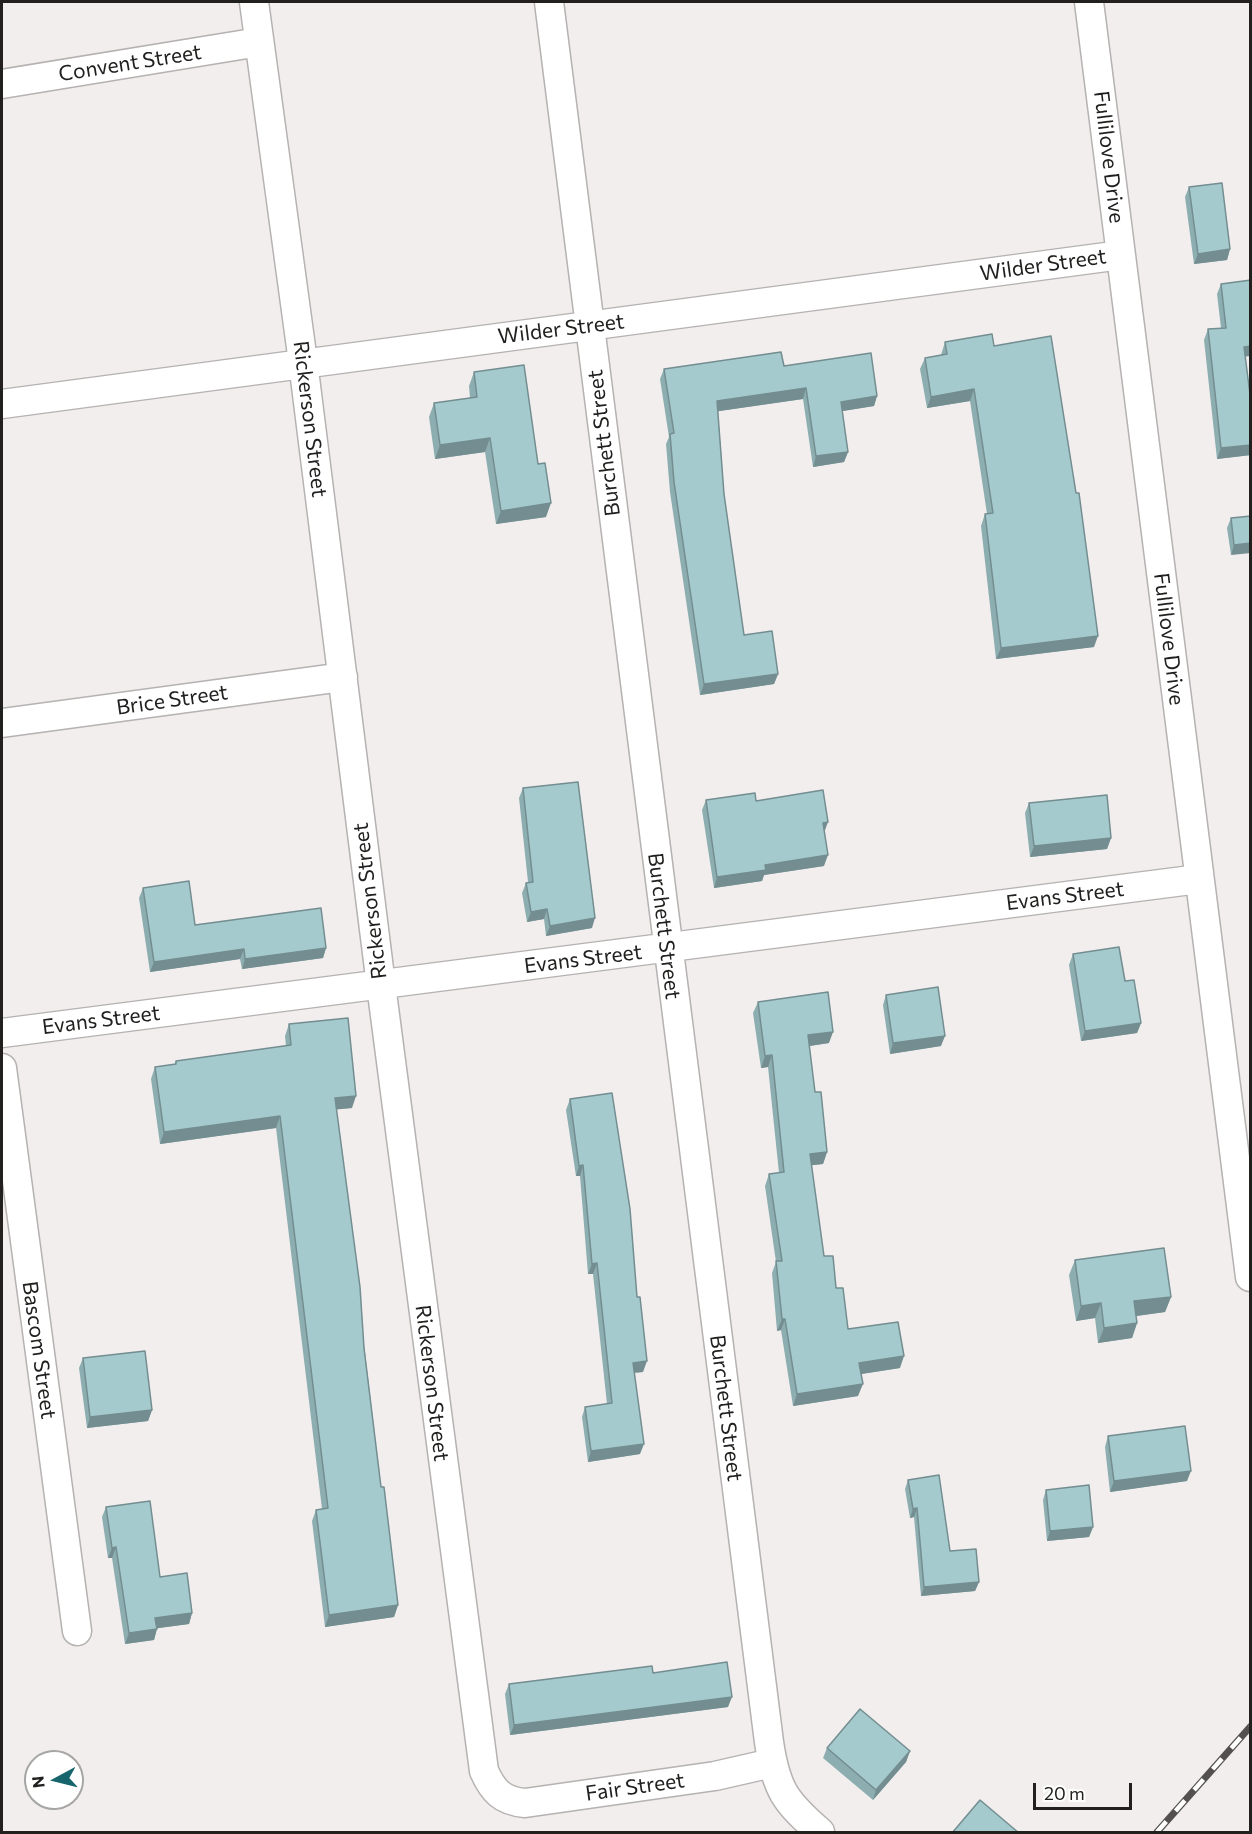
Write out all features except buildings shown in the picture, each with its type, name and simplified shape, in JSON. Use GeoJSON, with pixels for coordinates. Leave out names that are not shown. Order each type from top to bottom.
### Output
{"type":"FeatureCollection","features":[{"type":"Feature","properties":{"kind":"street","name":"Rickerson Street"},"geometry":{"type":"LineString","coordinates":[[254,2],[303,362],[480,1752],[484,1770],[499,1796]]}},
{"type":"Feature","properties":{"kind":"street","name":"Burchett Street"},"geometry":{"type":"LineString","coordinates":[[549,2],[666,948],[772,1763],[779,1788],[792,1806],[820,1833]]}},
{"type":"Feature","properties":{"kind":"street","name":"Fullilove Drive"},"geometry":{"type":"LineString","coordinates":[[1089,2],[1199,879],[1240,1103],[1251,1276]]}},
{"type":"Feature","properties":{"kind":"street","name":"Convent Street"},"geometry":{"type":"LineString","coordinates":[[2,84],[259,42]]}},
{"type":"Feature","properties":{"kind":"street","name":"Wilder Street"},"geometry":{"type":"LineString","coordinates":[[2,404],[303,362],[1121,255]]}},
{"type":"Feature","properties":{"kind":"street","name":"Brice Street"},"geometry":{"type":"LineString","coordinates":[[2,723],[343,677]]}},
{"type":"Feature","properties":{"kind":"street","name":"Evans Street"},"geometry":{"type":"LineString","coordinates":[[2,1033],[1199,879]]}},
{"type":"Feature","properties":{"kind":"street","name":"Bascom Street"},"geometry":{"type":"LineString","coordinates":[[2,1068],[77,1632]]}},
{"type":"Feature","properties":{"kind":"street","name":"Fair Street"},"geometry":{"type":"LineString","coordinates":[[499,1796],[511,1802],[525,1803],[715,1776],[772,1763]]}},
{"type":"Feature","properties":{"kind":"railway"},"geometry":{"type":"LineString","coordinates":[[1157,1832],[1250,1727]]}}]}
